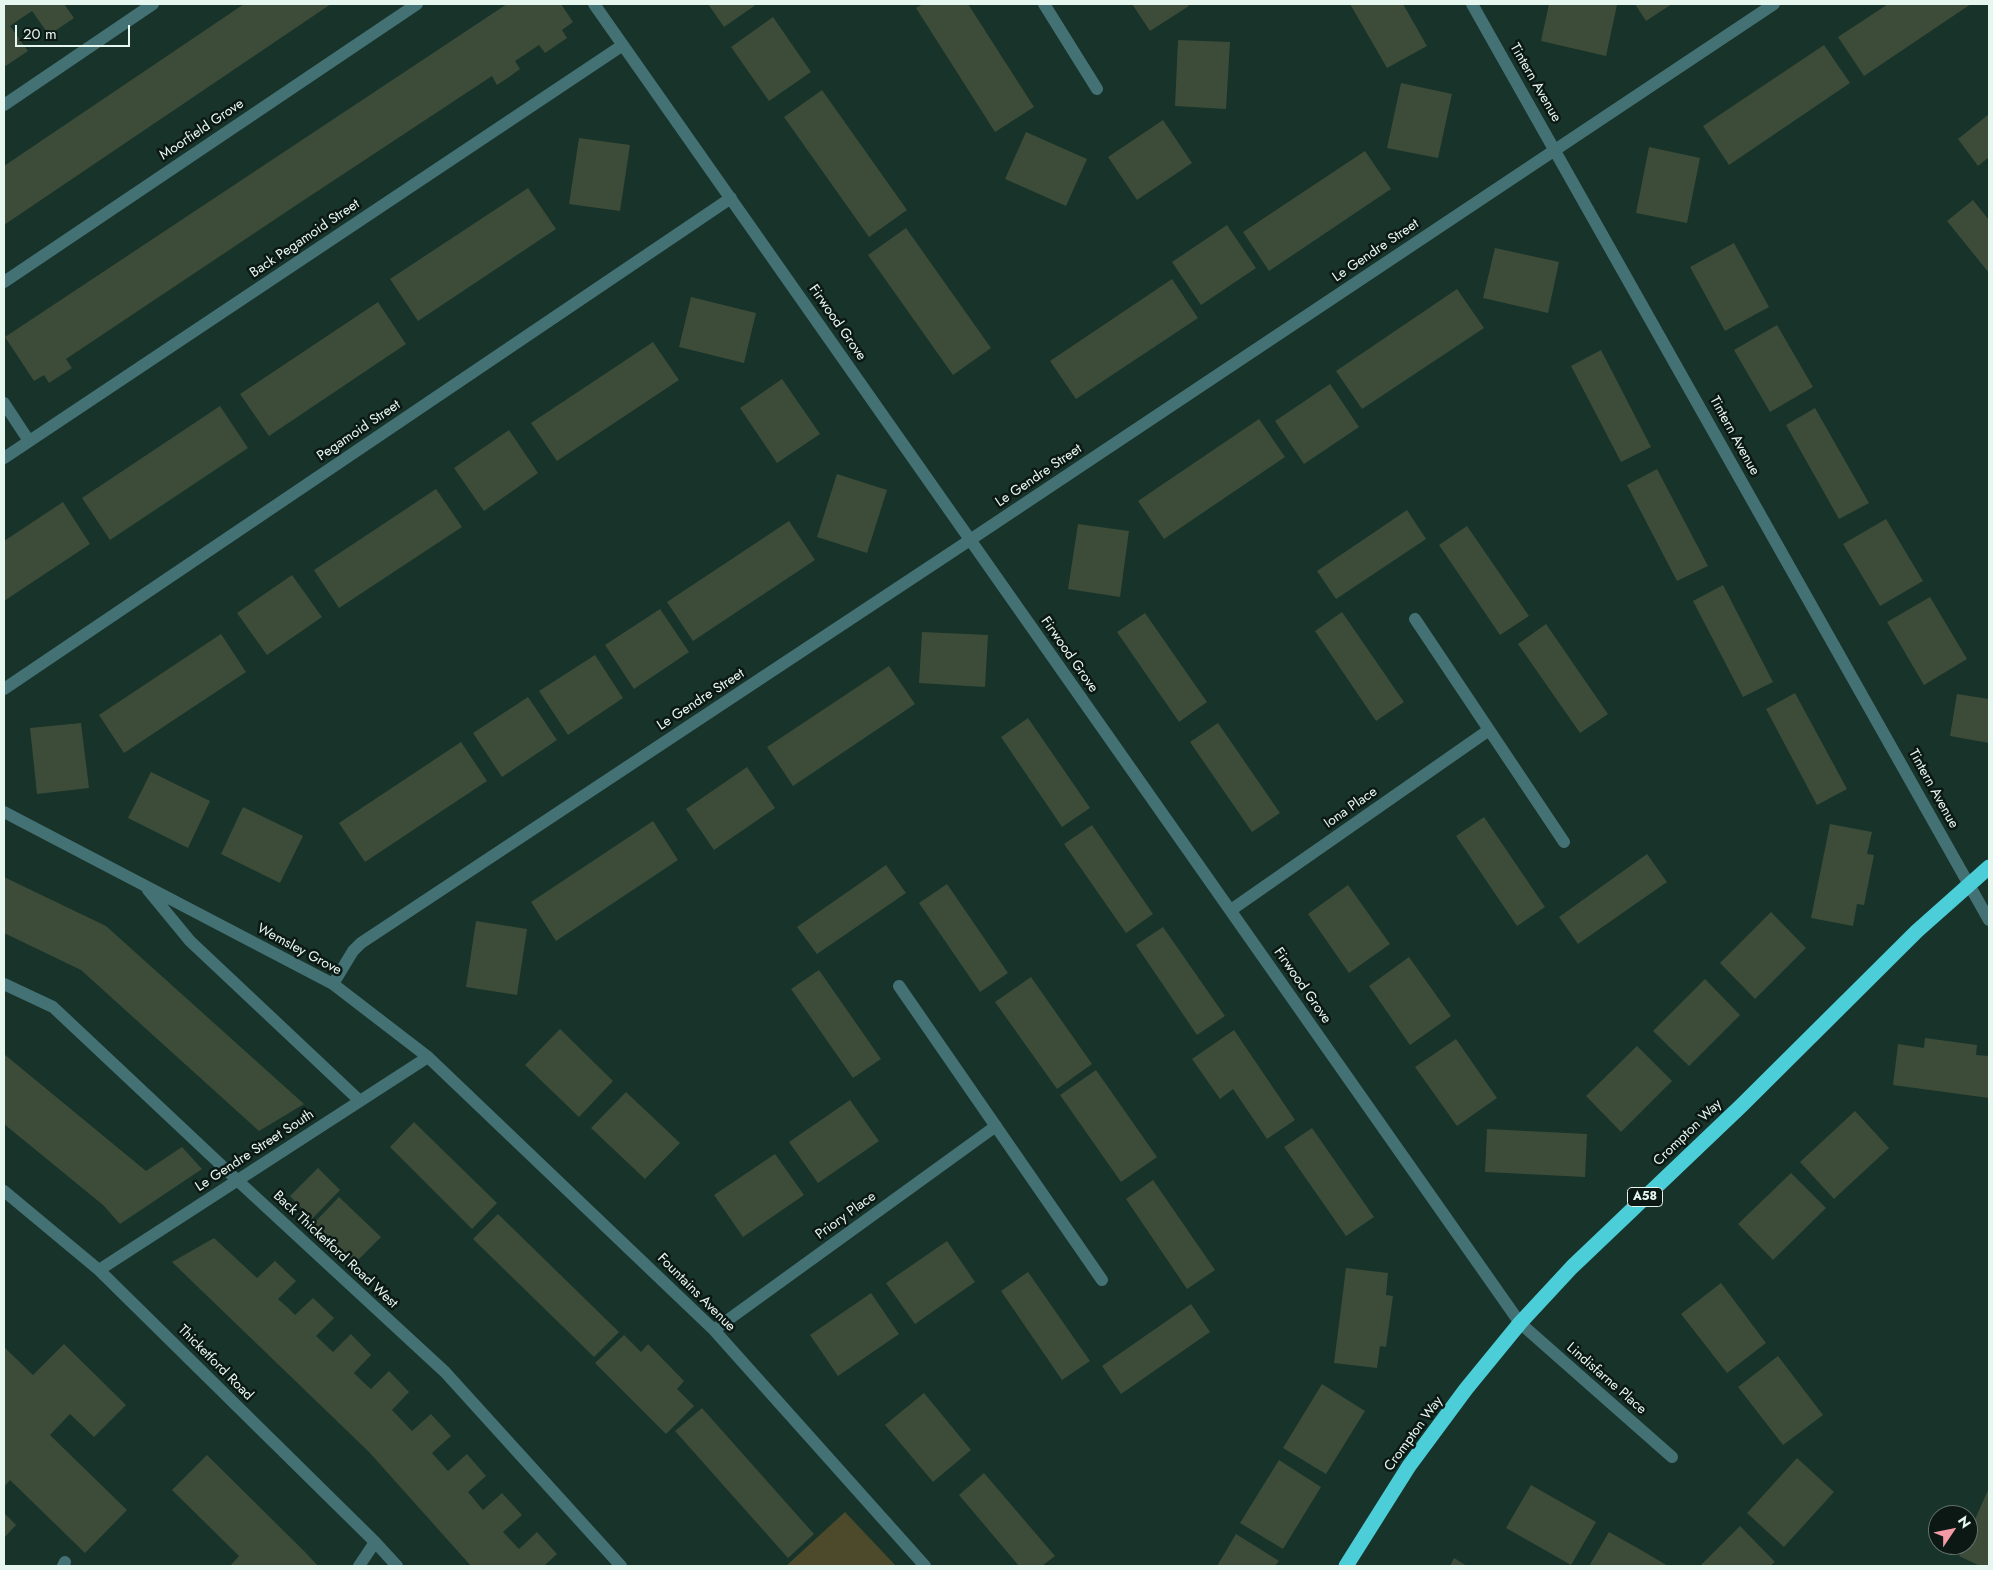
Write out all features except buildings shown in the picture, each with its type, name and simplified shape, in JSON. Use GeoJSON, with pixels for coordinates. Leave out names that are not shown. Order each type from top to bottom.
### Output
{"type":"FeatureCollection","features":[{"type":"Feature","properties":{"kind":"highway","name":"Crompton Way"},"geometry":{"type":"LineString","coordinates":[[1346,1566],[1409,1466],[1466,1389],[1520,1323],[1572,1267],[1742,1104],[1917,931],[1989,867]]}},
{"type":"Feature","properties":{"kind":"street"},"geometry":{"type":"LineString","coordinates":[[4,105],[154,4]]}},
{"type":"Feature","properties":{"kind":"street","name":"Moorfield Grove"},"geometry":{"type":"LineString","coordinates":[[4,282],[418,4]]}},
{"type":"Feature","properties":{"kind":"street","name":"Firwood Grove"},"geometry":{"type":"LineString","coordinates":[[594,4],[1520,1323]]}},
{"type":"Feature","properties":{"kind":"street"},"geometry":{"type":"LineString","coordinates":[[1044,4],[1097,89]]}},
{"type":"Feature","properties":{"kind":"street","name":"Tintern Avenue"},"geometry":{"type":"LineString","coordinates":[[1472,4],[1989,920]]}},
{"type":"Feature","properties":{"kind":"street","name":"Le Gendre Street"},"geometry":{"type":"LineString","coordinates":[[333,984],[353,951],[361,943],[1774,4]]}},
{"type":"Feature","properties":{"kind":"street","name":"Back Pegamoid Street"},"geometry":{"type":"LineString","coordinates":[[4,458],[622,45]]}},
{"type":"Feature","properties":{"kind":"street","name":"Pegamoid Street"},"geometry":{"type":"LineString","coordinates":[[4,689],[731,198]]}},
{"type":"Feature","properties":{"kind":"street"},"geometry":{"type":"LineString","coordinates":[[4,403],[29,441]]}},
{"type":"Feature","properties":{"kind":"street"},"geometry":{"type":"LineString","coordinates":[[1415,619],[1564,842]]}},
{"type":"Feature","properties":{"kind":"street","name":"Iona Place"},"geometry":{"type":"LineString","coordinates":[[1231,910],[1489,730]]}},
{"type":"Feature","properties":{"kind":"street","name":"Wemsley Grove"},"geometry":{"type":"LineString","coordinates":[[4,812],[333,984],[428,1057]]}},
{"type":"Feature","properties":{"kind":"street","name":"Wemsley Grove"},"geometry":{"type":"LineString","coordinates":[[145,886],[190,941],[360,1101]]}},
{"type":"Feature","properties":{"kind":"street","name":"Back Thicketford Road West"},"geometry":{"type":"LineString","coordinates":[[4,984],[53,1007],[445,1372],[621,1566]]}},
{"type":"Feature","properties":{"kind":"street"},"geometry":{"type":"LineString","coordinates":[[899,986],[1102,1280]]}},
{"type":"Feature","properties":{"kind":"street","name":"Le Gendre Street South"},"geometry":{"type":"LineString","coordinates":[[99,1270],[428,1057]]}},
{"type":"Feature","properties":{"kind":"street","name":"Fountains Avenue"},"geometry":{"type":"LineString","coordinates":[[428,1057],[714,1330],[925,1566]]}},
{"type":"Feature","properties":{"kind":"street","name":"Priory Place"},"geometry":{"type":"LineString","coordinates":[[714,1330],[996,1126]]}},
{"type":"Feature","properties":{"kind":"street","name":"Thicketford Road"},"geometry":{"type":"LineString","coordinates":[[4,1191],[99,1270],[397,1566]]}},
{"type":"Feature","properties":{"kind":"street","name":"Lindisfarne Place"},"geometry":{"type":"LineString","coordinates":[[1520,1323],[1672,1457]]}},
{"type":"Feature","properties":{"kind":"street"},"geometry":{"type":"LineString","coordinates":[[359,1566],[374,1542]]}},
{"type":"Feature","properties":{"kind":"shaded area"},"geometry":{"type":"Polygon","coordinates":[[[845,1512],[896,1566],[786,1566],[845,1512]]]}}]}
